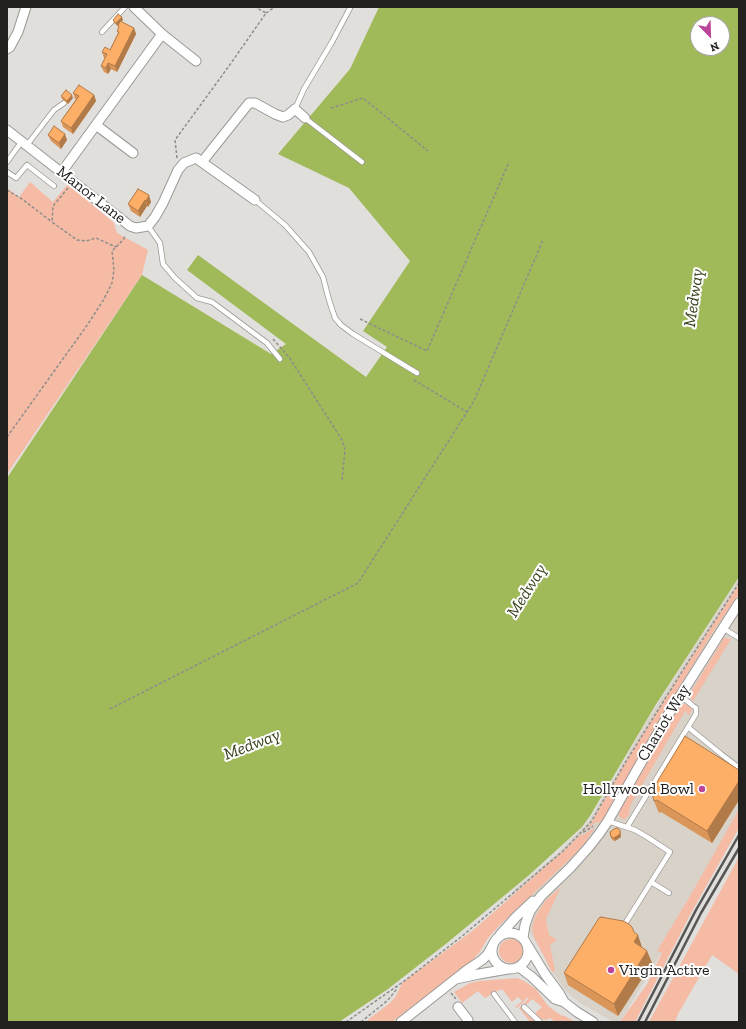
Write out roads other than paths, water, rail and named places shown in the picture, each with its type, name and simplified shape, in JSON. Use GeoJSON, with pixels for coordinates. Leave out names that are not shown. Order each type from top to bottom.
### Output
{"type":"FeatureCollection","features":[{"type":"Feature","properties":{"kind":"street"},"geometry":{"type":"LineString","coordinates":[[134,7],[162,34],[196,62]]}},
{"type":"Feature","properties":{"kind":"street"},"geometry":{"type":"LineString","coordinates":[[7,49],[10,47],[18,32],[24,11]]}},
{"type":"Feature","properties":{"kind":"street"},"geometry":{"type":"LineString","coordinates":[[61,173],[162,34]]}},
{"type":"Feature","properties":{"kind":"street"},"geometry":{"type":"LineString","coordinates":[[255,200],[202,162],[249,103],[255,103],[283,117],[295,109],[305,118]]}},
{"type":"Feature","properties":{"kind":"street"},"geometry":{"type":"LineString","coordinates":[[96,125],[133,153]]}},
{"type":"Feature","properties":{"kind":"street","name":"Manor Lane"},"geometry":{"type":"LineString","coordinates":[[7,130],[130,226],[136,228],[148,226],[155,217],[178,170],[184,163],[196,158],[202,162]]}},
{"type":"Feature","properties":{"kind":"street","name":"Chariot Way"},"geometry":{"type":"LineString","coordinates":[[541,896],[570,868],[600,834],[679,698],[739,603]]}},
{"type":"Feature","properties":{"kind":"street"},"geometry":{"type":"LineString","coordinates":[[401,1022],[484,958],[496,940],[531,902],[541,896]]}},
{"type":"Feature","properties":{"kind":"street"},"geometry":{"type":"LineString","coordinates":[[455,980],[515,968],[526,959],[528,949],[525,941],[525,925],[530,911],[541,896]]}},
{"type":"Feature","properties":{"kind":"street"},"geometry":{"type":"LineString","coordinates":[[564,1002],[544,974],[520,935],[512,932],[507,933],[496,940],[492,952],[495,961],[502,967],[515,968],[532,977],[555,999],[564,1002],[593,1022]]}},
{"type":"Feature","properties":{"kind":"street"},"geometry":{"type":"LineString","coordinates":[[458,1007],[468,1021]]}},
{"type":"Feature","properties":{"kind":"lane"},"geometry":{"type":"LineString","coordinates":[[102,32],[124,7]]}},
{"type":"Feature","properties":{"kind":"lane"},"geometry":{"type":"LineString","coordinates":[[295,109],[304,89],[350,8]]}},
{"type":"Feature","properties":{"kind":"lane"},"geometry":{"type":"LineString","coordinates":[[7,162],[54,110],[64,103]]}},
{"type":"Feature","properties":{"kind":"lane"},"geometry":{"type":"LineString","coordinates":[[305,118],[362,162]]}},
{"type":"Feature","properties":{"kind":"lane"},"geometry":{"type":"LineString","coordinates":[[7,172],[16,178],[27,165],[54,186]]}},
{"type":"Feature","properties":{"kind":"lane"},"geometry":{"type":"LineString","coordinates":[[255,200],[285,225],[309,252],[323,277],[335,318],[341,325],[416,373]]}},
{"type":"Feature","properties":{"kind":"lane"},"geometry":{"type":"LineString","coordinates":[[148,226],[160,243],[163,264],[175,278],[197,298],[212,302],[267,343],[280,359]]}},
{"type":"Feature","properties":{"kind":"lane"},"geometry":{"type":"LineString","coordinates":[[723,628],[739,638]]}},
{"type":"Feature","properties":{"kind":"lane"},"geometry":{"type":"LineString","coordinates":[[627,827],[696,714],[696,708],[686,700],[679,698]]}},
{"type":"Feature","properties":{"kind":"lane"},"geometry":{"type":"LineString","coordinates":[[688,727],[721,754],[738,767],[739,766]]}},
{"type":"Feature","properties":{"kind":"lane"},"geometry":{"type":"LineString","coordinates":[[608,821],[627,827],[647,837],[670,852],[621,930]]}},
{"type":"Feature","properties":{"kind":"lane"},"geometry":{"type":"LineString","coordinates":[[651,882],[670,893]]}},
{"type":"Feature","properties":{"kind":"lane"},"geometry":{"type":"LineString","coordinates":[[494,994],[515,1022]]}},
{"type":"Feature","properties":{"kind":"lane"},"geometry":{"type":"LineString","coordinates":[[524,1007],[540,1022]]}},
{"type":"Feature","properties":{"kind":"water","name":"Medway"},"geometry":{"type":"Polygon","coordinates":[[[379,7],[739,7],[739,577],[655,706],[582,827],[528,876],[447,943],[388,989],[339,1022],[7,1022],[7,478],[142,275],[271,354],[286,344],[187,270],[198,255],[366,377],[387,347],[363,331],[410,261],[349,188],[278,154],[350,69],[379,7]]]}},
{"type":"Feature","properties":{"kind":"railway"},"geometry":{"type":"LineString","coordinates":[[638,1022],[696,910],[739,835]]}},
{"type":"Feature","properties":{"kind":"railway"},"geometry":{"type":"LineString","coordinates":[[645,1022],[701,913],[739,848]]}},
{"type":"Feature","properties":{"kind":"place","name":"Hollywood Bowl"},"geometry":{"type":"Point","coordinates":[702,789]}},
{"type":"Feature","properties":{"kind":"place","name":"Virgin Active"},"geometry":{"type":"Point","coordinates":[611,970]}}]}
